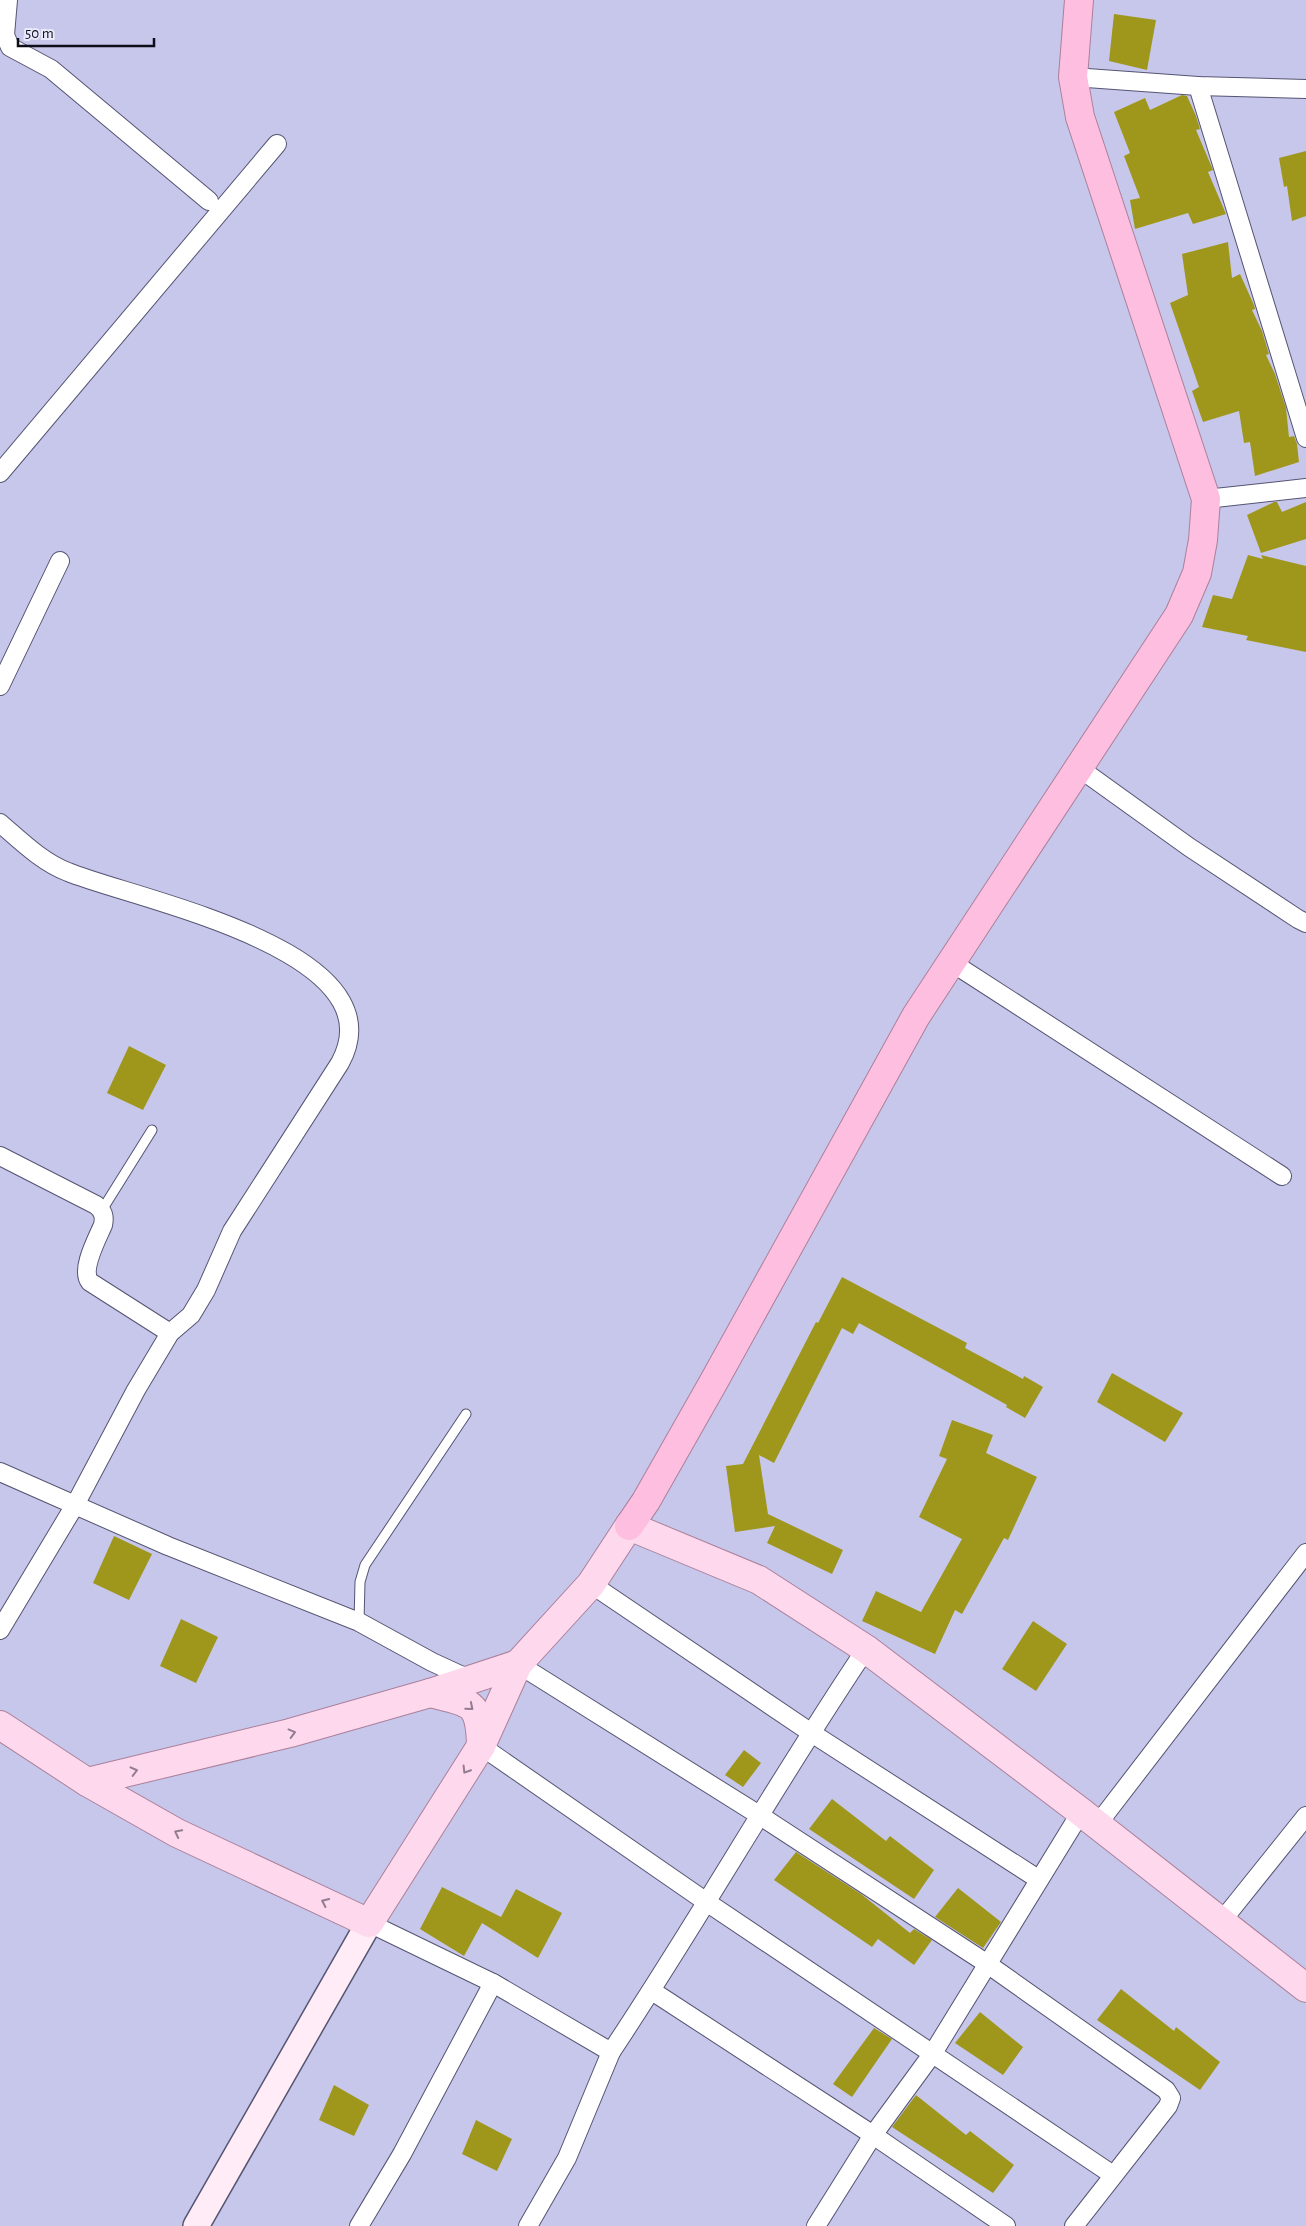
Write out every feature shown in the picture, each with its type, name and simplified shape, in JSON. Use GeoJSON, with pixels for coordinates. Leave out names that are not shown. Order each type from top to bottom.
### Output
{"type":"FeatureCollection","features":[{"type":"Feature","properties":{"kind":"highway"},"geometry":{"type":"LineString","coordinates":[[629,1526],[646,1501],[714,1383],[916,1016],[1179,615],[1196,573],[1203,540],[1206,499],[1080,117],[1073,77],[1080,0]]}},
{"type":"Feature","properties":{"kind":"main road"},"geometry":{"type":"LineString","coordinates":[[196,2226],[369,1923],[481,1746],[518,1664],[590,1584],[629,1526],[759,1580],[866,1649],[1089,1818],[1306,1988]]}},
{"type":"Feature","properties":{"kind":"main road"},"geometry":{"type":"LineString","coordinates":[[87,1782],[290,1733],[430,1694],[469,1679],[518,1664]]}},
{"type":"Feature","properties":{"kind":"main road"},"geometry":{"type":"LineString","coordinates":[[430,1694],[466,1702],[477,1713],[481,1723],[481,1746]]}},
{"type":"Feature","properties":{"kind":"main road"},"geometry":{"type":"LineString","coordinates":[[0,1725],[87,1782],[178,1833],[369,1923]]}},
{"type":"Feature","properties":{"kind":"street"},"geometry":{"type":"LineString","coordinates":[[8,0],[5,35],[10,47],[51,68],[209,201]]}},
{"type":"Feature","properties":{"kind":"street"},"geometry":{"type":"LineString","coordinates":[[1073,77],[1198,86],[1306,89]]}},
{"type":"Feature","properties":{"kind":"street"},"geometry":{"type":"LineString","coordinates":[[1198,86],[1306,438]]}},
{"type":"Feature","properties":{"kind":"street"},"geometry":{"type":"LineString","coordinates":[[0,473],[277,144]]}},
{"type":"Feature","properties":{"kind":"street"},"geometry":{"type":"LineString","coordinates":[[1206,499],[1306,488]]}},
{"type":"Feature","properties":{"kind":"street"},"geometry":{"type":"LineString","coordinates":[[0,686],[60,561]]}},
{"type":"Feature","properties":{"kind":"street"},"geometry":{"type":"LineString","coordinates":[[1079,768],[1188,847],[1306,923]]}},
{"type":"Feature","properties":{"kind":"street"},"geometry":{"type":"LineString","coordinates":[[0,823],[28,847],[67,872],[231,926],[285,950],[304,962],[326,982],[343,1006],[348,1020],[350,1036],[347,1050],[340,1064],[232,1230],[206,1290],[191,1315],[170,1333],[136,1390],[75,1505],[0,1630]]}},
{"type":"Feature","properties":{"kind":"street"},"geometry":{"type":"LineString","coordinates":[[951,962],[1282,1176]]}},
{"type":"Feature","properties":{"kind":"street"},"geometry":{"type":"LineString","coordinates":[[0,1156],[102,1210],[103,1225],[86,1268],[87,1278],[90,1282],[170,1333]]}},
{"type":"Feature","properties":{"kind":"street"},"geometry":{"type":"LineString","coordinates":[[0,1472],[260,1584],[359,1622],[432,1662],[469,1679]]}},
{"type":"Feature","properties":{"kind":"street"},"geometry":{"type":"LineString","coordinates":[[816,2226],[873,2135],[932,2053],[1038,1879],[1306,1553]]}},
{"type":"Feature","properties":{"kind":"street"},"geometry":{"type":"LineString","coordinates":[[590,1584],[810,1732],[1038,1879]]}},
{"type":"Feature","properties":{"kind":"street"},"geometry":{"type":"LineString","coordinates":[[528,2226],[567,2158],[610,2052],[652,1991],[705,1901],[810,1732],[866,1649]]}},
{"type":"Feature","properties":{"kind":"street"},"geometry":{"type":"LineString","coordinates":[[518,1664],[759,1815],[986,1964],[1169,2093],[1171,2098],[1168,2106],[1074,2226]]}},
{"type":"Feature","properties":{"kind":"street"},"geometry":{"type":"LineString","coordinates":[[481,1746],[705,1901],[1113,2175]]}},
{"type":"Feature","properties":{"kind":"street"},"geometry":{"type":"LineString","coordinates":[[1221,1922],[1306,1816]]}},
{"type":"Feature","properties":{"kind":"street"},"geometry":{"type":"LineString","coordinates":[[369,1923],[493,1983],[610,2052]]}},
{"type":"Feature","properties":{"kind":"street"},"geometry":{"type":"LineString","coordinates":[[359,2226],[402,2154],[493,1983]]}},
{"type":"Feature","properties":{"kind":"street"},"geometry":{"type":"LineString","coordinates":[[652,1991],[873,2135],[1006,2226]]}},
{"type":"Feature","properties":{"kind":"lane"},"geometry":{"type":"LineString","coordinates":[[102,1210],[152,1130]]}},
{"type":"Feature","properties":{"kind":"lane"},"geometry":{"type":"LineString","coordinates":[[359,1622],[360,1582],[364,1565],[466,1414]]}},
{"type":"Feature","properties":{"kind":"building"},"geometry":{"type":"Polygon","coordinates":[[[1114,14],[1156,20],[1147,70],[1109,61],[1114,14]]]}},
{"type":"Feature","properties":{"kind":"building"},"geometry":{"type":"Polygon","coordinates":[[[1182,95],[1187,96],[1196,116],[1200,129],[1196,130],[1213,170],[1208,172],[1226,214],[1193,224],[1188,213],[1135,229],[1130,200],[1140,198],[1124,156],[1130,153],[1114,112],[1145,98],[1150,110],[1182,95]]]}},
{"type":"Feature","properties":{"kind":"building"},"geometry":{"type":"Polygon","coordinates":[[[1306,151],[1306,216],[1292,221],[1287,186],[1284,187],[1279,158],[1306,151]]]}},
{"type":"Feature","properties":{"kind":"building"},"geometry":{"type":"Polygon","coordinates":[[[1228,242],[1232,278],[1240,274],[1254,305],[1255,309],[1252,310],[1262,331],[1269,354],[1266,355],[1275,374],[1286,408],[1289,437],[1294,436],[1297,444],[1299,462],[1255,476],[1250,442],[1244,443],[1239,411],[1203,422],[1192,391],[1199,387],[1170,303],[1188,295],[1182,254],[1228,242]]]}},
{"type":"Feature","properties":{"kind":"building"},"geometry":{"type":"Polygon","coordinates":[[[1277,502],[1282,512],[1306,502],[1306,539],[1261,553],[1247,515],[1277,502]]]}},
{"type":"Feature","properties":{"kind":"building"},"geometry":{"type":"Polygon","coordinates":[[[1248,555],[1263,559],[1261,555],[1306,566],[1306,652],[1246,640],[1248,636],[1202,627],[1213,595],[1232,599],[1248,555]]]}},
{"type":"Feature","properties":{"kind":"building"},"geometry":{"type":"Polygon","coordinates":[[[129,1046],[166,1065],[143,1110],[107,1093],[129,1046]]]}},
{"type":"Feature","properties":{"kind":"building"},"geometry":{"type":"Polygon","coordinates":[[[842,1277],[967,1343],[965,1348],[1023,1379],[1024,1376],[1043,1387],[1025,1418],[1006,1407],[1007,1405],[859,1323],[853,1334],[842,1328],[774,1463],[759,1455],[768,1514],[843,1550],[832,1574],[767,1543],[775,1526],[735,1532],[726,1466],[743,1464],[816,1322],[818,1323],[842,1277]]]}},
{"type":"Feature","properties":{"kind":"building"},"geometry":{"type":"Polygon","coordinates":[[[1112,1373],[1183,1413],[1165,1442],[1097,1402],[1112,1373]]]}},
{"type":"Feature","properties":{"kind":"building"},"geometry":{"type":"Polygon","coordinates":[[[952,1420],[993,1435],[986,1453],[1037,1477],[1008,1540],[1004,1538],[962,1614],[955,1610],[935,1654],[862,1621],[876,1591],[921,1612],[962,1539],[919,1517],[947,1459],[939,1456],[952,1420]]]}},
{"type":"Feature","properties":{"kind":"building"},"geometry":{"type":"Polygon","coordinates":[[[114,1536],[152,1554],[129,1600],[93,1583],[114,1536]]]}},
{"type":"Feature","properties":{"kind":"building"},"geometry":{"type":"Polygon","coordinates":[[[181,1619],[218,1637],[196,1683],[160,1666],[181,1619]]]}},
{"type":"Feature","properties":{"kind":"building"},"geometry":{"type":"Polygon","coordinates":[[[1033,1621],[1067,1644],[1036,1691],[1002,1669],[1033,1621]]]}},
{"type":"Feature","properties":{"kind":"building"},"geometry":{"type":"Polygon","coordinates":[[[744,1750],[761,1763],[743,1787],[725,1775],[744,1750]]]}},
{"type":"Feature","properties":{"kind":"building"},"geometry":{"type":"Polygon","coordinates":[[[832,1799],[886,1841],[890,1836],[934,1870],[914,1899],[809,1829],[832,1799]]]}},
{"type":"Feature","properties":{"kind":"building"},"geometry":{"type":"Polygon","coordinates":[[[796,1852],[861,1894],[910,1933],[914,1929],[932,1940],[914,1965],[878,1939],[872,1947],[774,1880],[796,1852]]]}},
{"type":"Feature","properties":{"kind":"building"},"geometry":{"type":"Polygon","coordinates":[[[442,1887],[501,1917],[516,1889],[562,1913],[538,1958],[482,1923],[464,1956],[420,1929],[442,1887]]]}},
{"type":"Feature","properties":{"kind":"building"},"geometry":{"type":"Polygon","coordinates":[[[958,1888],[1001,1922],[983,1948],[935,1917],[958,1888]]]}},
{"type":"Feature","properties":{"kind":"building"},"geometry":{"type":"Polygon","coordinates":[[[1121,1989],[1174,2031],[1176,2027],[1220,2062],[1200,2090],[1097,2020],[1121,1989]]]}},
{"type":"Feature","properties":{"kind":"building"},"geometry":{"type":"Polygon","coordinates":[[[980,2012],[1023,2047],[1003,2075],[955,2043],[980,2012]]]}},
{"type":"Feature","properties":{"kind":"building"},"geometry":{"type":"Polygon","coordinates":[[[874,2028],[892,2039],[852,2097],[833,2084],[874,2028]]]}},
{"type":"Feature","properties":{"kind":"building"},"geometry":{"type":"Polygon","coordinates":[[[334,2085],[369,2105],[354,2136],[319,2120],[334,2085]]]}},
{"type":"Feature","properties":{"kind":"building"},"geometry":{"type":"Polygon","coordinates":[[[916,2095],[966,2135],[970,2131],[1014,2165],[993,2193],[892,2127],[916,2095]]]}},
{"type":"Feature","properties":{"kind":"building"},"geometry":{"type":"Polygon","coordinates":[[[476,2120],[512,2139],[497,2171],[462,2154],[476,2120]]]}}]}
